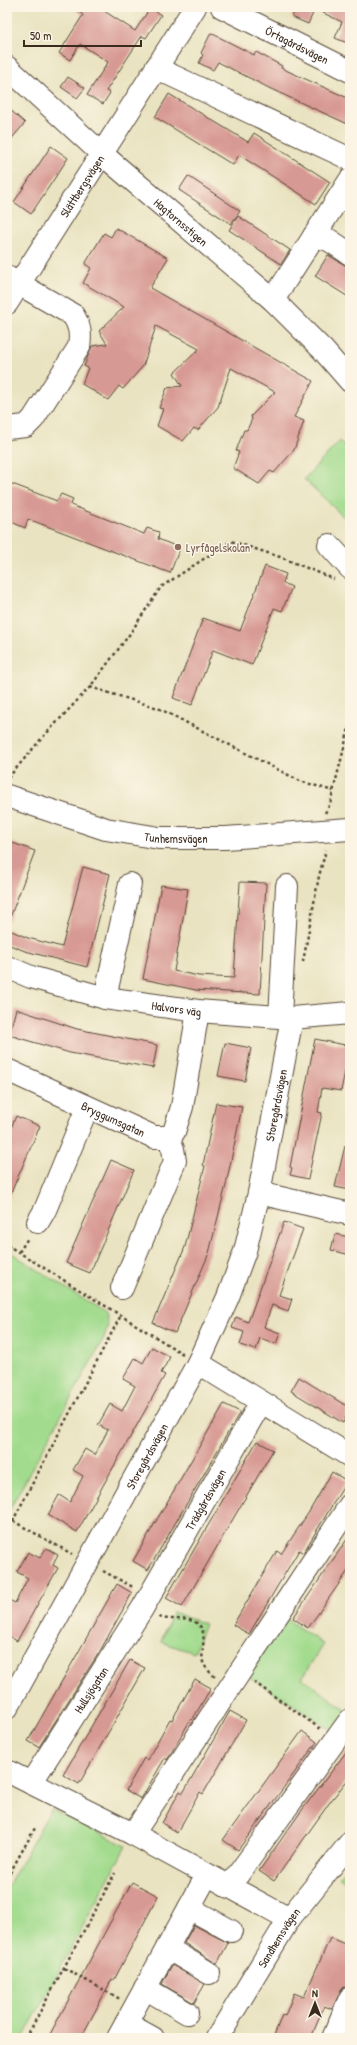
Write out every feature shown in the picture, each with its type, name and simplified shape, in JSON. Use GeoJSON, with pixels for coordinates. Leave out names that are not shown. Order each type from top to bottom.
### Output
{"type":"FeatureCollection","features":[{"type":"Feature","properties":{"kind":"street","name":"Slättbergsvägen"},"geometry":{"type":"LineString","coordinates":[[7,303],[13,280],[102,154],[195,7]]}},
{"type":"Feature","properties":{"kind":"street","name":"Örtagårdsvägen"},"geometry":{"type":"LineString","coordinates":[[222,7],[350,72]]}},
{"type":"Feature","properties":{"kind":"street","name":"Hagtornsstigen"},"geometry":{"type":"LineString","coordinates":[[7,67],[102,154],[273,300],[350,381]]}},
{"type":"Feature","properties":{"kind":"street"},"geometry":{"type":"LineString","coordinates":[[156,68],[350,159]]}},
{"type":"Feature","properties":{"kind":"street"},"geometry":{"type":"LineString","coordinates":[[273,300],[350,180]]}},
{"type":"Feature","properties":{"kind":"street"},"geometry":{"type":"LineString","coordinates":[[314,236],[329,240],[350,254]]}},
{"type":"Feature","properties":{"kind":"street"},"geometry":{"type":"LineString","coordinates":[[7,428],[26,426],[33,419],[79,347],[81,336],[78,324],[73,315],[13,280]]}},
{"type":"Feature","properties":{"kind":"street"},"geometry":{"type":"LineString","coordinates":[[329,545],[343,574]]}},
{"type":"Feature","properties":{"kind":"street","name":"Tunhemsvägen"},"geometry":{"type":"LineString","coordinates":[[10,789],[106,829],[160,838],[226,838],[326,816],[350,829]]}},
{"type":"Feature","properties":{"kind":"street"},"geometry":{"type":"LineString","coordinates":[[105,998],[130,884]]}},
{"type":"Feature","properties":{"kind":"street","name":"Storegårdsvägen"},"geometry":{"type":"LineString","coordinates":[[7,1708],[198,1363],[230,1290],[244,1251],[259,1192],[286,1017],[287,886]]}},
{"type":"Feature","properties":{"kind":"street","name":"Halvors väg"},"geometry":{"type":"LineString","coordinates":[[7,967],[32,977],[105,998],[198,1011],[286,1017],[350,1012]]}},
{"type":"Feature","properties":{"kind":"street"},"geometry":{"type":"LineString","coordinates":[[122,1288],[175,1161],[173,1149],[168,1137],[174,1132],[182,1107],[198,1011]]}},
{"type":"Feature","properties":{"kind":"street","name":"Bryggumsgatan"},"geometry":{"type":"LineString","coordinates":[[7,1070],[87,1108],[154,1137],[168,1137]]}},
{"type":"Feature","properties":{"kind":"street"},"geometry":{"type":"LineString","coordinates":[[38,1222],[45,1210],[87,1108]]}},
{"type":"Feature","properties":{"kind":"street"},"geometry":{"type":"LineString","coordinates":[[259,1192],[350,1214]]}},
{"type":"Feature","properties":{"kind":"street"},"geometry":{"type":"LineString","coordinates":[[198,1363],[350,1456]]}},
{"type":"Feature","properties":{"kind":"street","name":"Trädgårdsvägen"},"geometry":{"type":"LineString","coordinates":[[146,1603],[261,1402]]}},
{"type":"Feature","properties":{"kind":"street"},"geometry":{"type":"LineString","coordinates":[[133,1834],[350,1504]]}},
{"type":"Feature","properties":{"kind":"street","name":"Hullsjögatan"},"geometry":{"type":"LineString","coordinates":[[31,1783],[146,1603]]}},
{"type":"Feature","properties":{"kind":"street"},"geometry":{"type":"LineString","coordinates":[[229,1887],[350,1720]]}},
{"type":"Feature","properties":{"kind":"street"},"geometry":{"type":"LineString","coordinates":[[7,1771],[133,1834],[289,1919]]}},
{"type":"Feature","properties":{"kind":"street","name":"Sandhemsvägen"},"geometry":{"type":"LineString","coordinates":[[218,2038],[289,1919],[350,1844]]}},
{"type":"Feature","properties":{"kind":"street"},"geometry":{"type":"LineString","coordinates":[[152,2038],[126,2023],[207,1875]]}},
{"type":"Feature","properties":{"kind":"street"},"geometry":{"type":"LineString","coordinates":[[189,1908],[231,1931]]}},
{"type":"Feature","properties":{"kind":"street"},"geometry":{"type":"LineString","coordinates":[[167,1948],[209,1973]]}},
{"type":"Feature","properties":{"kind":"street"},"geometry":{"type":"LineString","coordinates":[[145,1988],[187,2013]]}},
{"type":"Feature","properties":{"kind":"street"},"geometry":{"type":"LineString","coordinates":[[333,2038],[350,1998]]}},
{"type":"Feature","properties":{"kind":"path"},"geometry":{"type":"LineString","coordinates":[[10,789],[7,779],[42,738],[90,687],[129,635],[161,587],[231,541],[280,557],[343,574]]}},
{"type":"Feature","properties":{"kind":"path"},"geometry":{"type":"LineString","coordinates":[[90,687],[158,708],[300,781],[333,791]]}},
{"type":"Feature","properties":{"kind":"path"},"geometry":{"type":"LineString","coordinates":[[302,966],[318,876],[326,849],[326,816],[350,724]]}},
{"type":"Feature","properties":{"kind":"path"},"geometry":{"type":"LineString","coordinates":[[7,1245],[120,1317],[198,1363]]}},
{"type":"Feature","properties":{"kind":"path"},"geometry":{"type":"LineString","coordinates":[[7,1252],[11,1247]]}},
{"type":"Feature","properties":{"kind":"path"},"geometry":{"type":"LineString","coordinates":[[7,1532],[120,1317]]}},
{"type":"Feature","properties":{"kind":"path"},"geometry":{"type":"LineString","coordinates":[[146,1603],[164,1619],[196,1622],[202,1628],[203,1663],[216,1678],[235,1681],[336,1739]]}},
{"type":"Feature","properties":{"kind":"path"},"geometry":{"type":"LineString","coordinates":[[7,1878],[35,1828]]}},
{"type":"Feature","properties":{"kind":"path"},"geometry":{"type":"LineString","coordinates":[[26,2038],[115,1873]]}},
{"type":"Feature","properties":{"kind":"path"},"geometry":{"type":"LineString","coordinates":[[64,1968],[126,2023]]}},
{"type":"Feature","properties":{"kind":"green space"},"geometry":{"type":"Polygon","coordinates":[[[340,441],[350,451],[350,523],[304,479],[340,441]]]}},
{"type":"Feature","properties":{"kind":"green space"},"geometry":{"type":"Polygon","coordinates":[[[7,1250],[105,1313],[108,1325],[104,1338],[7,1514],[7,1250]]]}},
{"type":"Feature","properties":{"kind":"green space"},"geometry":{"type":"Polygon","coordinates":[[[173,1612],[205,1624],[194,1653],[161,1642],[173,1612]]]}},
{"type":"Feature","properties":{"kind":"green space"},"geometry":{"type":"Polygon","coordinates":[[[285,1618],[323,1644],[302,1678],[347,1711],[333,1731],[246,1675],[285,1618]]]}},
{"type":"Feature","properties":{"kind":"green space"},"geometry":{"type":"Polygon","coordinates":[[[51,1809],[126,1846],[23,2038],[7,2038],[7,1888],[51,1809]]]}},
{"type":"Feature","properties":{"kind":"green space"},"geometry":{"type":"Polygon","coordinates":[[[350,1865],[350,1883],[339,1878],[350,1865]]]}},
{"type":"Feature","properties":{"kind":"building"},"geometry":{"type":"Polygon","coordinates":[[[72,7],[98,7],[135,31],[150,8],[161,15],[146,38],[142,36],[134,48],[106,91],[110,93],[103,104],[87,95],[108,62],[80,44],[70,60],[59,53],[83,15],[72,7]]]}},
{"type":"Feature","properties":{"kind":"building"},"geometry":{"type":"Polygon","coordinates":[[[296,7],[350,7],[350,44],[335,38],[342,22],[315,9],[308,24],[292,17],[296,7]]]}},
{"type":"Feature","properties":{"kind":"building"},"geometry":{"type":"Polygon","coordinates":[[[211,33],[254,55],[256,52],[282,66],[281,68],[350,99],[350,125],[271,89],[218,62],[213,70],[199,63],[203,55],[201,53],[211,33]]]}},
{"type":"Feature","properties":{"kind":"building"},"geometry":{"type":"Polygon","coordinates":[[[68,77],[85,88],[77,98],[61,87],[68,77]]]}},
{"type":"Feature","properties":{"kind":"building"},"geometry":{"type":"Polygon","coordinates":[[[169,94],[248,142],[254,133],[330,182],[316,204],[239,155],[233,165],[155,117],[169,94]]]}},
{"type":"Feature","properties":{"kind":"building"},"geometry":{"type":"Polygon","coordinates":[[[7,107],[25,123],[7,144],[7,107]]]}},
{"type":"Feature","properties":{"kind":"building"},"geometry":{"type":"Polygon","coordinates":[[[51,146],[68,158],[31,214],[14,202],[51,146]]]}},
{"type":"Feature","properties":{"kind":"building"},"geometry":{"type":"Polygon","coordinates":[[[188,176],[240,211],[231,224],[179,190],[188,176]]]}},
{"type":"Feature","properties":{"kind":"building"},"geometry":{"type":"Polygon","coordinates":[[[238,216],[290,250],[281,264],[229,230],[238,216]]]}},
{"type":"Feature","properties":{"kind":"building"},"geometry":{"type":"Polygon","coordinates":[[[116,228],[168,258],[150,288],[313,381],[294,417],[304,421],[294,450],[274,473],[270,471],[259,484],[233,468],[239,452],[236,451],[244,430],[247,430],[252,419],[251,416],[275,392],[231,368],[218,407],[198,430],[194,428],[183,441],[157,426],[163,409],[159,408],[167,388],[182,386],[174,373],[199,349],[156,326],[143,366],[123,389],[119,386],[108,400],[82,384],[88,368],[84,366],[92,346],[107,344],[99,331],[124,307],[83,283],[91,268],[85,264],[104,233],[111,237],[116,228]]]}},
{"type":"Feature","properties":{"kind":"building"},"geometry":{"type":"Polygon","coordinates":[[[328,255],[350,268],[350,298],[315,276],[328,255]]]}},
{"type":"Feature","properties":{"kind":"building"},"geometry":{"type":"Polygon","coordinates":[[[7,482],[57,501],[61,494],[73,499],[71,505],[144,534],[147,528],[159,532],[158,539],[180,548],[170,573],[28,519],[25,528],[7,520],[7,482]]]}},
{"type":"Feature","properties":{"kind":"building"},"geometry":{"type":"Polygon","coordinates":[[[265,566],[286,574],[283,583],[292,587],[282,611],[274,608],[252,665],[213,650],[192,705],[173,698],[203,618],[240,631],[265,566]]]}},
{"type":"Feature","properties":{"kind":"building"},"geometry":{"type":"Polygon","coordinates":[[[10,842],[35,851],[8,923],[7,850],[10,842]]]}},
{"type":"Feature","properties":{"kind":"building"},"geometry":{"type":"Polygon","coordinates":[[[83,867],[110,874],[87,967],[25,951],[7,944],[7,929],[28,938],[62,947],[83,867]]]}},
{"type":"Feature","properties":{"kind":"building"},"geometry":{"type":"Polygon","coordinates":[[[240,882],[266,883],[260,994],[196,990],[143,979],[161,885],[188,889],[174,971],[199,976],[234,978],[240,882]]]}},
{"type":"Feature","properties":{"kind":"building"},"geometry":{"type":"Polygon","coordinates":[[[16,1009],[77,1029],[157,1045],[153,1068],[70,1053],[9,1035],[16,1009]]]}},
{"type":"Feature","properties":{"kind":"building"},"geometry":{"type":"Polygon","coordinates":[[[315,1039],[350,1046],[341,1091],[322,1088],[318,1112],[322,1113],[308,1179],[290,1175],[292,1168],[290,1167],[315,1039]]]}},
{"type":"Feature","properties":{"kind":"building"},"geometry":{"type":"Polygon","coordinates":[[[225,1043],[251,1048],[245,1081],[218,1076],[225,1043]]]}},
{"type":"Feature","properties":{"kind":"building"},"geometry":{"type":"Polygon","coordinates":[[[216,1103],[242,1107],[226,1185],[209,1253],[175,1333],[153,1323],[185,1247],[205,1166],[203,1165],[216,1103]]]}},
{"type":"Feature","properties":{"kind":"building"},"geometry":{"type":"Polygon","coordinates":[[[16,1116],[40,1126],[7,1202],[7,1138],[16,1116]]]}},
{"type":"Feature","properties":{"kind":"building"},"geometry":{"type":"Polygon","coordinates":[[[345,1146],[350,1147],[350,1190],[335,1187],[345,1146]]]}},
{"type":"Feature","properties":{"kind":"building"},"geometry":{"type":"Polygon","coordinates":[[[111,1160],[134,1170],[90,1273],[66,1263],[111,1160]]]}},
{"type":"Feature","properties":{"kind":"building"},"geometry":{"type":"Polygon","coordinates":[[[284,1222],[303,1229],[279,1295],[292,1299],[288,1311],[272,1305],[264,1327],[280,1333],[276,1344],[260,1338],[256,1350],[240,1345],[244,1332],[232,1328],[236,1317],[248,1322],[284,1222]]]}},
{"type":"Feature","properties":{"kind":"building"},"geometry":{"type":"Polygon","coordinates":[[[335,1234],[350,1237],[350,1255],[331,1250],[335,1234]]]}},
{"type":"Feature","properties":{"kind":"building"},"geometry":{"type":"Polygon","coordinates":[[[152,1347],[170,1357],[161,1373],[165,1375],[77,1532],[48,1515],[59,1495],[70,1502],[83,1476],[73,1470],[85,1449],[95,1455],[108,1430],[98,1425],[110,1404],[122,1411],[135,1386],[123,1379],[135,1358],[143,1363],[152,1347]]]}},
{"type":"Feature","properties":{"kind":"building"},"geometry":{"type":"Polygon","coordinates":[[[299,1377],[350,1408],[343,1423],[291,1391],[299,1377]]]}},
{"type":"Feature","properties":{"kind":"building"},"geometry":{"type":"Polygon","coordinates":[[[224,1404],[240,1412],[148,1570],[133,1561],[224,1404]]]}},
{"type":"Feature","properties":{"kind":"building"},"geometry":{"type":"Polygon","coordinates":[[[257,1441],[273,1450],[182,1607],[166,1598],[257,1441]]]}},
{"type":"Feature","properties":{"kind":"building"},"geometry":{"type":"Polygon","coordinates":[[[332,1472],[347,1481],[303,1553],[299,1550],[249,1634],[233,1625],[277,1551],[281,1554],[309,1512],[332,1472]]]}},
{"type":"Feature","properties":{"kind":"building"},"geometry":{"type":"Polygon","coordinates":[[[350,1535],[350,1568],[308,1628],[293,1618],[350,1535]]]}},
{"type":"Feature","properties":{"kind":"building"},"geometry":{"type":"Polygon","coordinates":[[[46,1548],[58,1555],[53,1565],[58,1568],[17,1641],[7,1635],[7,1599],[15,1603],[28,1578],[17,1572],[28,1552],[40,1558],[46,1548]]]}},
{"type":"Feature","properties":{"kind":"building"},"geometry":{"type":"Polygon","coordinates":[[[117,1584],[132,1593],[100,1651],[39,1747],[28,1741],[117,1584]]]}},
{"type":"Feature","properties":{"kind":"building"},"geometry":{"type":"Polygon","coordinates":[[[130,1660],[145,1668],[79,1784],[63,1775],[130,1660]]]}},
{"type":"Feature","properties":{"kind":"building"},"geometry":{"type":"Polygon","coordinates":[[[195,1679],[211,1688],[167,1760],[165,1758],[141,1799],[126,1790],[144,1758],[147,1760],[170,1719],[172,1720],[195,1679]]]}},
{"type":"Feature","properties":{"kind":"building"},"geometry":{"type":"Polygon","coordinates":[[[230,1711],[246,1720],[203,1794],[200,1792],[177,1833],[162,1823],[180,1791],[183,1793],[230,1711]]]}},
{"type":"Feature","properties":{"kind":"building"},"geometry":{"type":"Polygon","coordinates":[[[302,1731],[317,1742],[238,1850],[223,1840],[302,1731]]]}},
{"type":"Feature","properties":{"kind":"building"},"geometry":{"type":"Polygon","coordinates":[[[350,1747],[350,1777],[330,1802],[274,1881],[259,1871],[302,1810],[350,1747]]]}},
{"type":"Feature","properties":{"kind":"building"},"geometry":{"type":"Polygon","coordinates":[[[132,1882],[158,1896],[114,1980],[112,1979],[81,2038],[48,2038],[132,1882]]]}},
{"type":"Feature","properties":{"kind":"building"},"geometry":{"type":"Polygon","coordinates":[[[194,1925],[228,1943],[217,1964],[184,1943],[194,1925]]]}},
{"type":"Feature","properties":{"kind":"building"},"geometry":{"type":"Polygon","coordinates":[[[330,1938],[350,1946],[350,1986],[342,1988],[332,2009],[324,2006],[311,2038],[273,2038],[282,2015],[285,2016],[294,1993],[304,1997],[330,1938]]]}},
{"type":"Feature","properties":{"kind":"building"},"geometry":{"type":"Polygon","coordinates":[[[172,1965],[205,1984],[194,2003],[162,1984],[172,1965]]]}},
{"type":"Feature","properties":{"kind":"place","name":"Lyrfågelskolan"},"geometry":{"type":"Point","coordinates":[178,547]}}]}
